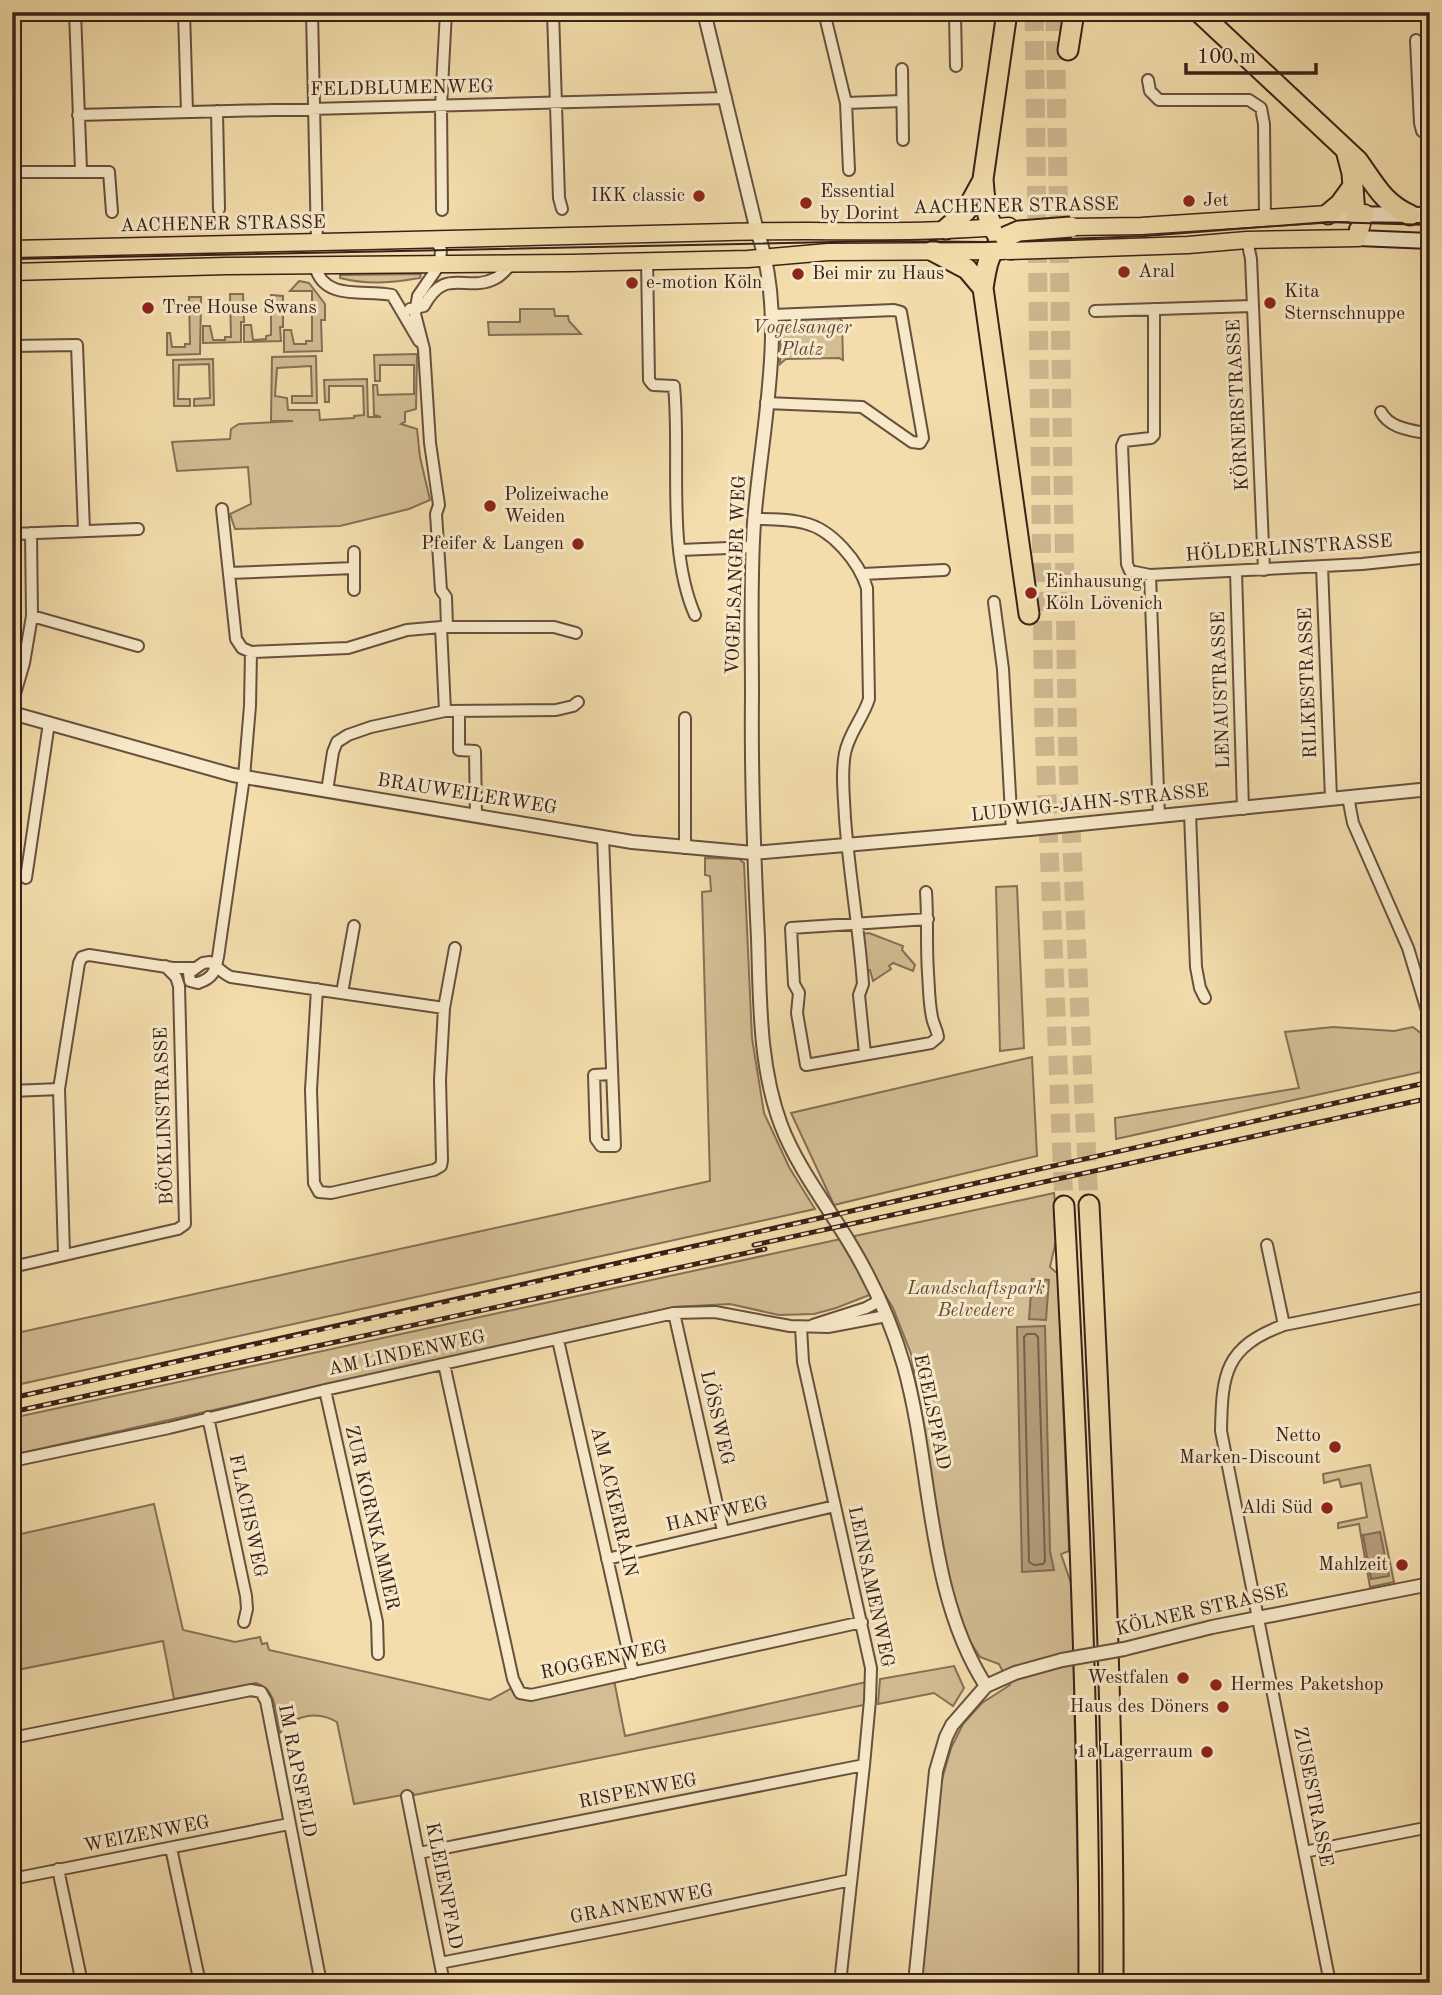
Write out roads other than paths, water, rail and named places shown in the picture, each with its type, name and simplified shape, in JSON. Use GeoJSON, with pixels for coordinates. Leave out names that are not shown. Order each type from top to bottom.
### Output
{"type":"FeatureCollection","features":[{"type":"Feature","properties":{"kind":"highway"},"geometry":{"type":"LineString","coordinates":[[1003,241],[985,205],[984,179],[1007,12]]}},
{"type":"Feature","properties":{"kind":"highway"},"geometry":{"type":"LineString","coordinates":[[1068,50],[1074,12]]}},
{"type":"Feature","properties":{"kind":"highway"},"geometry":{"type":"LineString","coordinates":[[1199,12],[1357,161],[1360,214]]}},
{"type":"Feature","properties":{"kind":"highway"},"geometry":{"type":"LineString","coordinates":[[946,229],[966,211],[984,179]]}},
{"type":"Feature","properties":{"kind":"highway"},"geometry":{"type":"LineString","coordinates":[[1328,214],[1360,182]]}},
{"type":"Feature","properties":{"kind":"highway"},"geometry":{"type":"LineString","coordinates":[[1360,182],[1388,203],[1410,215]]}},
{"type":"Feature","properties":{"kind":"highway"},"geometry":{"type":"LineString","coordinates":[[1029,614],[984,288],[988,259],[1003,241],[1019,231],[1071,227]]}},
{"type":"Feature","properties":{"kind":"highway"},"geometry":{"type":"LineString","coordinates":[[933,251],[967,269],[984,288]]}},
{"type":"Feature","properties":{"kind":"highway"},"geometry":{"type":"LineString","coordinates":[[1089,1205],[1106,1603],[1113,1983]]}},
{"type":"Feature","properties":{"kind":"highway"},"geometry":{"type":"LineString","coordinates":[[1064,1206],[1085,1661],[1089,1983]]}},
{"type":"Feature","properties":{"kind":"main road","name":"AACHENER STRASSE"},"geometry":{"type":"LineString","coordinates":[[1071,227],[1328,214],[1430,215]]}},
{"type":"Feature","properties":{"kind":"main road"},"geometry":{"type":"LineString","coordinates":[[1358,238],[1360,214]]}},
{"type":"Feature","properties":{"kind":"main road","name":"AACHENER STRASSE"},"geometry":{"type":"LineString","coordinates":[[12,249],[946,229],[1050,250],[1247,240],[1358,238],[1430,241]]}},
{"type":"Feature","properties":{"kind":"main road","name":"AACHENER STRASSE"},"geometry":{"type":"LineString","coordinates":[[12,272],[134,267],[512,264],[765,258],[828,252],[933,251],[1003,241]]}},
{"type":"Feature","properties":{"kind":"main road"},"geometry":{"type":"LineString","coordinates":[[53,271],[49,264],[50,257],[60,249]]}},
{"type":"Feature","properties":{"kind":"street"},"geometry":{"type":"LineString","coordinates":[[75,12],[81,170]]}},
{"type":"Feature","properties":{"kind":"street"},"geometry":{"type":"LineString","coordinates":[[184,12],[187,112]]}},
{"type":"Feature","properties":{"kind":"street"},"geometry":{"type":"LineString","coordinates":[[312,12],[317,244]]}},
{"type":"Feature","properties":{"kind":"street"},"geometry":{"type":"LineString","coordinates":[[442,210],[441,106],[446,12]]}},
{"type":"Feature","properties":{"kind":"street"},"geometry":{"type":"LineString","coordinates":[[553,12],[554,103],[559,198],[562,209]]}},
{"type":"Feature","properties":{"kind":"street","name":"VOGELSANGER WEG"},"geometry":{"type":"LineString","coordinates":[[704,12],[772,286],[773,315],[753,547],[753,853]]}},
{"type":"Feature","properties":{"kind":"street"},"geometry":{"type":"LineString","coordinates":[[824,12],[846,103],[849,170]]}},
{"type":"Feature","properties":{"kind":"street"},"geometry":{"type":"LineString","coordinates":[[955,12],[956,65]]}},
{"type":"Feature","properties":{"kind":"street"},"geometry":{"type":"LineString","coordinates":[[1416,40],[1420,123],[1422,131],[1430,137]]}},
{"type":"Feature","properties":{"kind":"street"},"geometry":{"type":"LineString","coordinates":[[902,69],[903,140]]}},
{"type":"Feature","properties":{"kind":"street"},"geometry":{"type":"LineString","coordinates":[[1148,80],[1150,91],[1159,100],[1249,100],[1261,108],[1264,124],[1265,219]]}},
{"type":"Feature","properties":{"kind":"street","name":"FELDBLUMENWEG"},"geometry":{"type":"LineString","coordinates":[[78,115],[726,98]]}},
{"type":"Feature","properties":{"kind":"street"},"geometry":{"type":"LineString","coordinates":[[846,103],[902,101]]}},
{"type":"Feature","properties":{"kind":"street"},"geometry":{"type":"LineString","coordinates":[[217,111],[219,209]]}},
{"type":"Feature","properties":{"kind":"street"},"geometry":{"type":"LineString","coordinates":[[12,172],[109,172],[112,212]]}},
{"type":"Feature","properties":{"kind":"street"},"geometry":{"type":"LineString","coordinates":[[436,240],[441,250],[440,264],[418,296],[415,320],[424,349],[430,443],[439,505],[436,514],[439,565],[441,590],[446,597],[445,711]]}},
{"type":"Feature","properties":{"kind":"street","name":"KÖRNERSTRASSE"},"geometry":{"type":"LineString","coordinates":[[1247,240],[1251,259],[1264,570]]}},
{"type":"Feature","properties":{"kind":"street"},"geometry":{"type":"LineString","coordinates":[[647,259],[649,380],[653,385],[671,385],[674,389],[680,550],[687,596],[695,615]]}},
{"type":"Feature","properties":{"kind":"street","name":"AACHENER STRASSE"},"geometry":{"type":"LineString","coordinates":[[415,309],[424,306],[437,287],[445,284],[483,282],[496,278],[512,264]]}},
{"type":"Feature","properties":{"kind":"street"},"geometry":{"type":"LineString","coordinates":[[314,266],[317,277],[327,286],[357,294],[392,295],[424,349]]}},
{"type":"Feature","properties":{"kind":"street"},"geometry":{"type":"LineString","coordinates":[[398,303],[415,309]]}},
{"type":"Feature","properties":{"kind":"street"},"geometry":{"type":"LineString","coordinates":[[1095,311],[1252,306]]}},
{"type":"Feature","properties":{"kind":"street"},"geometry":{"type":"LineString","coordinates":[[1154,309],[1154,435],[1151,438],[1124,441],[1122,446],[1126,564],[1133,573],[1150,575],[1159,817]]}},
{"type":"Feature","properties":{"kind":"street"},"geometry":{"type":"LineString","coordinates":[[766,403],[862,407],[912,442],[920,443],[923,438],[901,312],[894,310],[773,315]]}},
{"type":"Feature","properties":{"kind":"street"},"geometry":{"type":"LineString","coordinates":[[12,346],[77,345],[84,531]]}},
{"type":"Feature","properties":{"kind":"street"},"geometry":{"type":"LineString","coordinates":[[1381,412],[1394,426],[1430,434]]}},
{"type":"Feature","properties":{"kind":"street"},"geometry":{"type":"LineString","coordinates":[[222,509],[236,639],[242,648],[251,652],[348,648],[407,630],[444,627],[554,627],[576,633]]}},
{"type":"Feature","properties":{"kind":"street"},"geometry":{"type":"LineString","coordinates":[[754,519],[807,523],[841,547],[863,574],[868,601],[871,682],[865,712],[851,734],[845,751],[844,792],[863,984],[859,995],[865,1054]]}},
{"type":"Feature","properties":{"kind":"street"},"geometry":{"type":"LineString","coordinates":[[12,534],[138,529]]}},
{"type":"Feature","properties":{"kind":"street"},"geometry":{"type":"LineString","coordinates":[[12,704],[24,663],[32,616],[31,533]]}},
{"type":"Feature","properties":{"kind":"street"},"geometry":{"type":"LineString","coordinates":[[680,550],[753,547]]}},
{"type":"Feature","properties":{"kind":"street"},"geometry":{"type":"LineString","coordinates":[[354,552],[354,590]]}},
{"type":"Feature","properties":{"kind":"street","name":"HÖLDERLINSTRASSE"},"geometry":{"type":"LineString","coordinates":[[1150,575],[1264,570],[1430,557]]}},
{"type":"Feature","properties":{"kind":"street","name":"RILKESTRASSE"},"geometry":{"type":"LineString","coordinates":[[1322,566],[1331,798]]}},
{"type":"Feature","properties":{"kind":"street"},"geometry":{"type":"LineString","coordinates":[[229,573],[354,568]]}},
{"type":"Feature","properties":{"kind":"street"},"geometry":{"type":"LineString","coordinates":[[863,574],[944,570]]}},
{"type":"Feature","properties":{"kind":"street","name":"LENAUSTRASSE"},"geometry":{"type":"LineString","coordinates":[[1236,571],[1243,809]]}},
{"type":"Feature","properties":{"kind":"street"},"geometry":{"type":"LineString","coordinates":[[994,602],[1004,682],[1012,831]]}},
{"type":"Feature","properties":{"kind":"street"},"geometry":{"type":"LineString","coordinates":[[32,616],[138,646]]}},
{"type":"Feature","properties":{"kind":"street"},"geometry":{"type":"LineString","coordinates":[[244,777],[251,652]]}},
{"type":"Feature","properties":{"kind":"street"},"geometry":{"type":"LineString","coordinates":[[327,791],[332,752],[337,741],[348,735],[371,727],[445,711],[556,710],[578,702]]}},
{"type":"Feature","properties":{"kind":"street"},"geometry":{"type":"LineString","coordinates":[[459,711],[460,750],[475,751],[476,815]]}},
{"type":"Feature","properties":{"kind":"street","name":"BRAUWEILERWEG"},"geometry":{"type":"LineString","coordinates":[[12,713],[244,777],[603,837],[685,848],[753,853]]}},
{"type":"Feature","properties":{"kind":"street"},"geometry":{"type":"LineString","coordinates":[[685,718],[685,848]]}},
{"type":"Feature","properties":{"kind":"street"},"geometry":{"type":"LineString","coordinates":[[26,878],[49,723]]}},
{"type":"Feature","properties":{"kind":"street","name":"BÖCKLINSTRASSE"},"geometry":{"type":"LineString","coordinates":[[179,1006],[182,999],[212,976],[216,967],[244,777]]}},
{"type":"Feature","properties":{"kind":"street","name":"LUDWIG-JAHN-STRASSE"},"geometry":{"type":"LineString","coordinates":[[753,853],[1030,830],[1430,789]]}},
{"type":"Feature","properties":{"kind":"street"},"geometry":{"type":"LineString","coordinates":[[1349,797],[1353,823],[1408,948],[1428,1014]]}},
{"type":"Feature","properties":{"kind":"street"},"geometry":{"type":"LineString","coordinates":[[1190,813],[1196,967],[1205,998]]}},
{"type":"Feature","properties":{"kind":"street"},"geometry":{"type":"LineString","coordinates":[[603,837],[615,1146],[601,1146],[596,1139],[594,1075],[611,1074]]}},
{"type":"Feature","properties":{"kind":"street","name":"EGELSPFAD"},"geometry":{"type":"LineString","coordinates":[[753,853],[766,1067],[777,1113],[791,1146],[862,1264],[886,1316],[911,1391],[938,1550],[953,1619],[986,1686]]}},
{"type":"Feature","properties":{"kind":"street"},"geometry":{"type":"LineString","coordinates":[[926,892],[929,928],[925,939],[932,1019],[938,1037],[931,1043],[806,1065],[797,1013],[799,993],[794,984],[790,928],[928,919]]}},
{"type":"Feature","properties":{"kind":"street"},"geometry":{"type":"LineString","coordinates":[[342,993],[354,926]]}},
{"type":"Feature","properties":{"kind":"street"},"geometry":{"type":"LineString","coordinates":[[179,989],[195,968],[216,952],[220,944]]}},
{"type":"Feature","properties":{"kind":"street"},"geometry":{"type":"LineString","coordinates":[[317,989],[311,1090],[314,1183],[319,1192],[331,1193],[434,1170],[441,1166],[440,1080],[444,1009],[455,948]]}},
{"type":"Feature","properties":{"kind":"street"},"geometry":{"type":"LineString","coordinates":[[12,1267],[64,1254],[59,1089],[82,957],[89,955],[164,967],[195,968],[210,962],[231,977]]}},
{"type":"Feature","properties":{"kind":"street"},"geometry":{"type":"LineString","coordinates":[[164,967],[176,977],[179,989]]}},
{"type":"Feature","properties":{"kind":"street"},"geometry":{"type":"LineString","coordinates":[[195,968],[190,981],[222,976],[444,1009]]}},
{"type":"Feature","properties":{"kind":"street","name":"BÖCKLINSTRASSE"},"geometry":{"type":"LineString","coordinates":[[64,1254],[178,1229],[185,1224],[179,989]]}},
{"type":"Feature","properties":{"kind":"street"},"geometry":{"type":"LineString","coordinates":[[12,1091],[59,1089]]}},
{"type":"Feature","properties":{"kind":"street"},"geometry":{"type":"LineString","coordinates":[[1268,1245],[1284,1325]]}},
{"type":"Feature","properties":{"kind":"street","name":"ZUSESTRASSE"},"geometry":{"type":"LineString","coordinates":[[1330,1983],[1221,1431],[1222,1394],[1227,1373],[1243,1346],[1262,1333],[1284,1325],[1430,1296]]}},
{"type":"Feature","properties":{"kind":"street","name":"AM LINDENWEG"},"geometry":{"type":"LineString","coordinates":[[806,1326],[866,1308],[879,1301]]}},
{"type":"Feature","properties":{"kind":"street","name":"AM LINDENWEG"},"geometry":{"type":"LineString","coordinates":[[12,1461],[674,1313],[715,1312],[828,1328],[886,1316]]}},
{"type":"Feature","properties":{"kind":"street","name":"LÖSSWEG"},"geometry":{"type":"LineString","coordinates":[[674,1313],[723,1531]]}},
{"type":"Feature","properties":{"kind":"street","name":"LEINSAMENWEG"},"geometry":{"type":"LineString","coordinates":[[806,1326],[803,1362],[868,1649],[871,1685],[840,1983]]}},
{"type":"Feature","properties":{"kind":"street","name":"AM ACKERRAIN"},"geometry":{"type":"LineString","coordinates":[[558,1340],[633,1673]]}},
{"type":"Feature","properties":{"kind":"street","name":"ROGGENWEG"},"geometry":{"type":"LineString","coordinates":[[443,1364],[516,1690],[531,1695],[862,1622]]}},
{"type":"Feature","properties":{"kind":"street","name":"ZUR KORNKAMMER"},"geometry":{"type":"LineString","coordinates":[[325,1390],[377,1622],[378,1654]]}},
{"type":"Feature","properties":{"kind":"street","name":"FLACHSWEG"},"geometry":{"type":"LineString","coordinates":[[208,1417],[246,1596],[244,1622]]}},
{"type":"Feature","properties":{"kind":"street","name":"HANFWEG"},"geometry":{"type":"LineString","coordinates":[[607,1559],[835,1506]]}},
{"type":"Feature","properties":{"kind":"street","name":"KÖLNER STRASSE"},"geometry":{"type":"LineString","coordinates":[[986,1686],[1015,1673],[1062,1661],[1212,1627],[1430,1584]]}},
{"type":"Feature","properties":{"kind":"street"},"geometry":{"type":"LineString","coordinates":[[915,1983],[938,1763],[951,1725],[986,1686]]}},
{"type":"Feature","properties":{"kind":"street","name":"IM RAPSFELD"},"geometry":{"type":"LineString","coordinates":[[12,1738],[251,1690],[261,1692],[266,1701],[321,1983]]}},
{"type":"Feature","properties":{"kind":"street","name":"RISPENWEG"},"geometry":{"type":"LineString","coordinates":[[419,1853],[864,1765]]}},
{"type":"Feature","properties":{"kind":"street","name":"KLEIENPFAD"},"geometry":{"type":"LineString","coordinates":[[407,1796],[444,1983]]}},
{"type":"Feature","properties":{"kind":"street","name":"WEIZENWEG"},"geometry":{"type":"LineString","coordinates":[[12,1878],[289,1824]]}},
{"type":"Feature","properties":{"kind":"street"},"geometry":{"type":"LineString","coordinates":[[1304,1852],[1430,1827]]}},
{"type":"Feature","properties":{"kind":"street"},"geometry":{"type":"LineString","coordinates":[[171,1848],[200,1983]]}},
{"type":"Feature","properties":{"kind":"street"},"geometry":{"type":"LineString","coordinates":[[58,1869],[82,1983]]}},
{"type":"Feature","properties":{"kind":"street","name":"GRANNENWEG"},"geometry":{"type":"LineString","coordinates":[[440,1963],[851,1880]]}},
{"type":"Feature","properties":{"kind":"water"},"geometry":{"type":"Polygon","coordinates":[[[1032,1279],[1049,1280],[1046,1320],[1029,1319],[1032,1279]]]}},
{"type":"Feature","properties":{"kind":"water"},"geometry":{"type":"Polygon","coordinates":[[[1045,1326],[1050,1551],[1054,1570],[1022,1572],[1017,1327],[1045,1326]]]}},
{"type":"Feature","properties":{"kind":"water"},"geometry":{"type":"Polygon","coordinates":[[[1380,1532],[1389,1576],[1371,1579],[1363,1535],[1380,1532]]]}},
{"type":"Feature","properties":{"kind":"tunnel"},"geometry":{"type":"LineString","coordinates":[[1034,12],[1044,726],[1064,1206]]}},
{"type":"Feature","properties":{"kind":"tunnel"},"geometry":{"type":"LineString","coordinates":[[1055,12],[1068,764],[1089,1205]]}},
{"type":"Feature","properties":{"kind":"tram line"},"geometry":{"type":"LineString","coordinates":[[12,259],[882,241],[987,242],[1145,236],[1328,222],[1430,225]]}},
{"type":"Feature","properties":{"kind":"railway"},"geometry":{"type":"LineString","coordinates":[[12,1398],[1430,1082]]}},
{"type":"Feature","properties":{"kind":"railway"},"geometry":{"type":"LineString","coordinates":[[754,1245],[1430,1098]]}},
{"type":"Feature","properties":{"kind":"railway"},"geometry":{"type":"LineString","coordinates":[[12,1412],[765,1249]]}},
{"type":"Feature","properties":{"kind":"place","name":"IKK classic"},"geometry":{"type":"Point","coordinates":[699,196]}},
{"type":"Feature","properties":{"kind":"place","name":"Jet"},"geometry":{"type":"Point","coordinates":[1189,201]}},
{"type":"Feature","properties":{"kind":"place","name":"Essential by Dorint"},"geometry":{"type":"Point","coordinates":[806,203]}},
{"type":"Feature","properties":{"kind":"place","name":"Aral"},"geometry":{"type":"Point","coordinates":[1124,272]}},
{"type":"Feature","properties":{"kind":"place","name":"Bei mir zu Haus"},"geometry":{"type":"Point","coordinates":[798,274]}},
{"type":"Feature","properties":{"kind":"place","name":"e-motion Köln"},"geometry":{"type":"Point","coordinates":[632,283]}},
{"type":"Feature","properties":{"kind":"place","name":"Kita Sternschnuppe"},"geometry":{"type":"Point","coordinates":[1270,303]}},
{"type":"Feature","properties":{"kind":"place","name":"Tree House Swans"},"geometry":{"type":"Point","coordinates":[148,308]}},
{"type":"Feature","properties":{"kind":"place","name":"Polizeiwache Weiden"},"geometry":{"type":"Point","coordinates":[490,506]}},
{"type":"Feature","properties":{"kind":"place","name":"Pfeifer & Langen"},"geometry":{"type":"Point","coordinates":[578,544]}},
{"type":"Feature","properties":{"kind":"place","name":"Einhausung Köln Lövenich"},"geometry":{"type":"Point","coordinates":[1031,593]}},
{"type":"Feature","properties":{"kind":"place","name":"Netto Marken-Discount"},"geometry":{"type":"Point","coordinates":[1335,1447]}},
{"type":"Feature","properties":{"kind":"place","name":"Aldi Süd"},"geometry":{"type":"Point","coordinates":[1327,1508]}},
{"type":"Feature","properties":{"kind":"place","name":"Mahlzeit"},"geometry":{"type":"Point","coordinates":[1402,1565]}},
{"type":"Feature","properties":{"kind":"place","name":"Westfalen"},"geometry":{"type":"Point","coordinates":[1183,1678]}},
{"type":"Feature","properties":{"kind":"place","name":"Hermes Paketshop"},"geometry":{"type":"Point","coordinates":[1216,1685]}},
{"type":"Feature","properties":{"kind":"place","name":"Haus des Döners"},"geometry":{"type":"Point","coordinates":[1223,1707]}},
{"type":"Feature","properties":{"kind":"place","name":"1a Lagerraum"},"geometry":{"type":"Point","coordinates":[1207,1752]}},
{"type":"Feature","properties":{"kind":"park label","name":"Vogelsanger Platz"},"geometry":{"type":"Point","coordinates":[802,339]}},
{"type":"Feature","properties":{"kind":"park label","name":"Landschaftspark Belvedere"},"geometry":{"type":"Point","coordinates":[976,1300]}}]}
